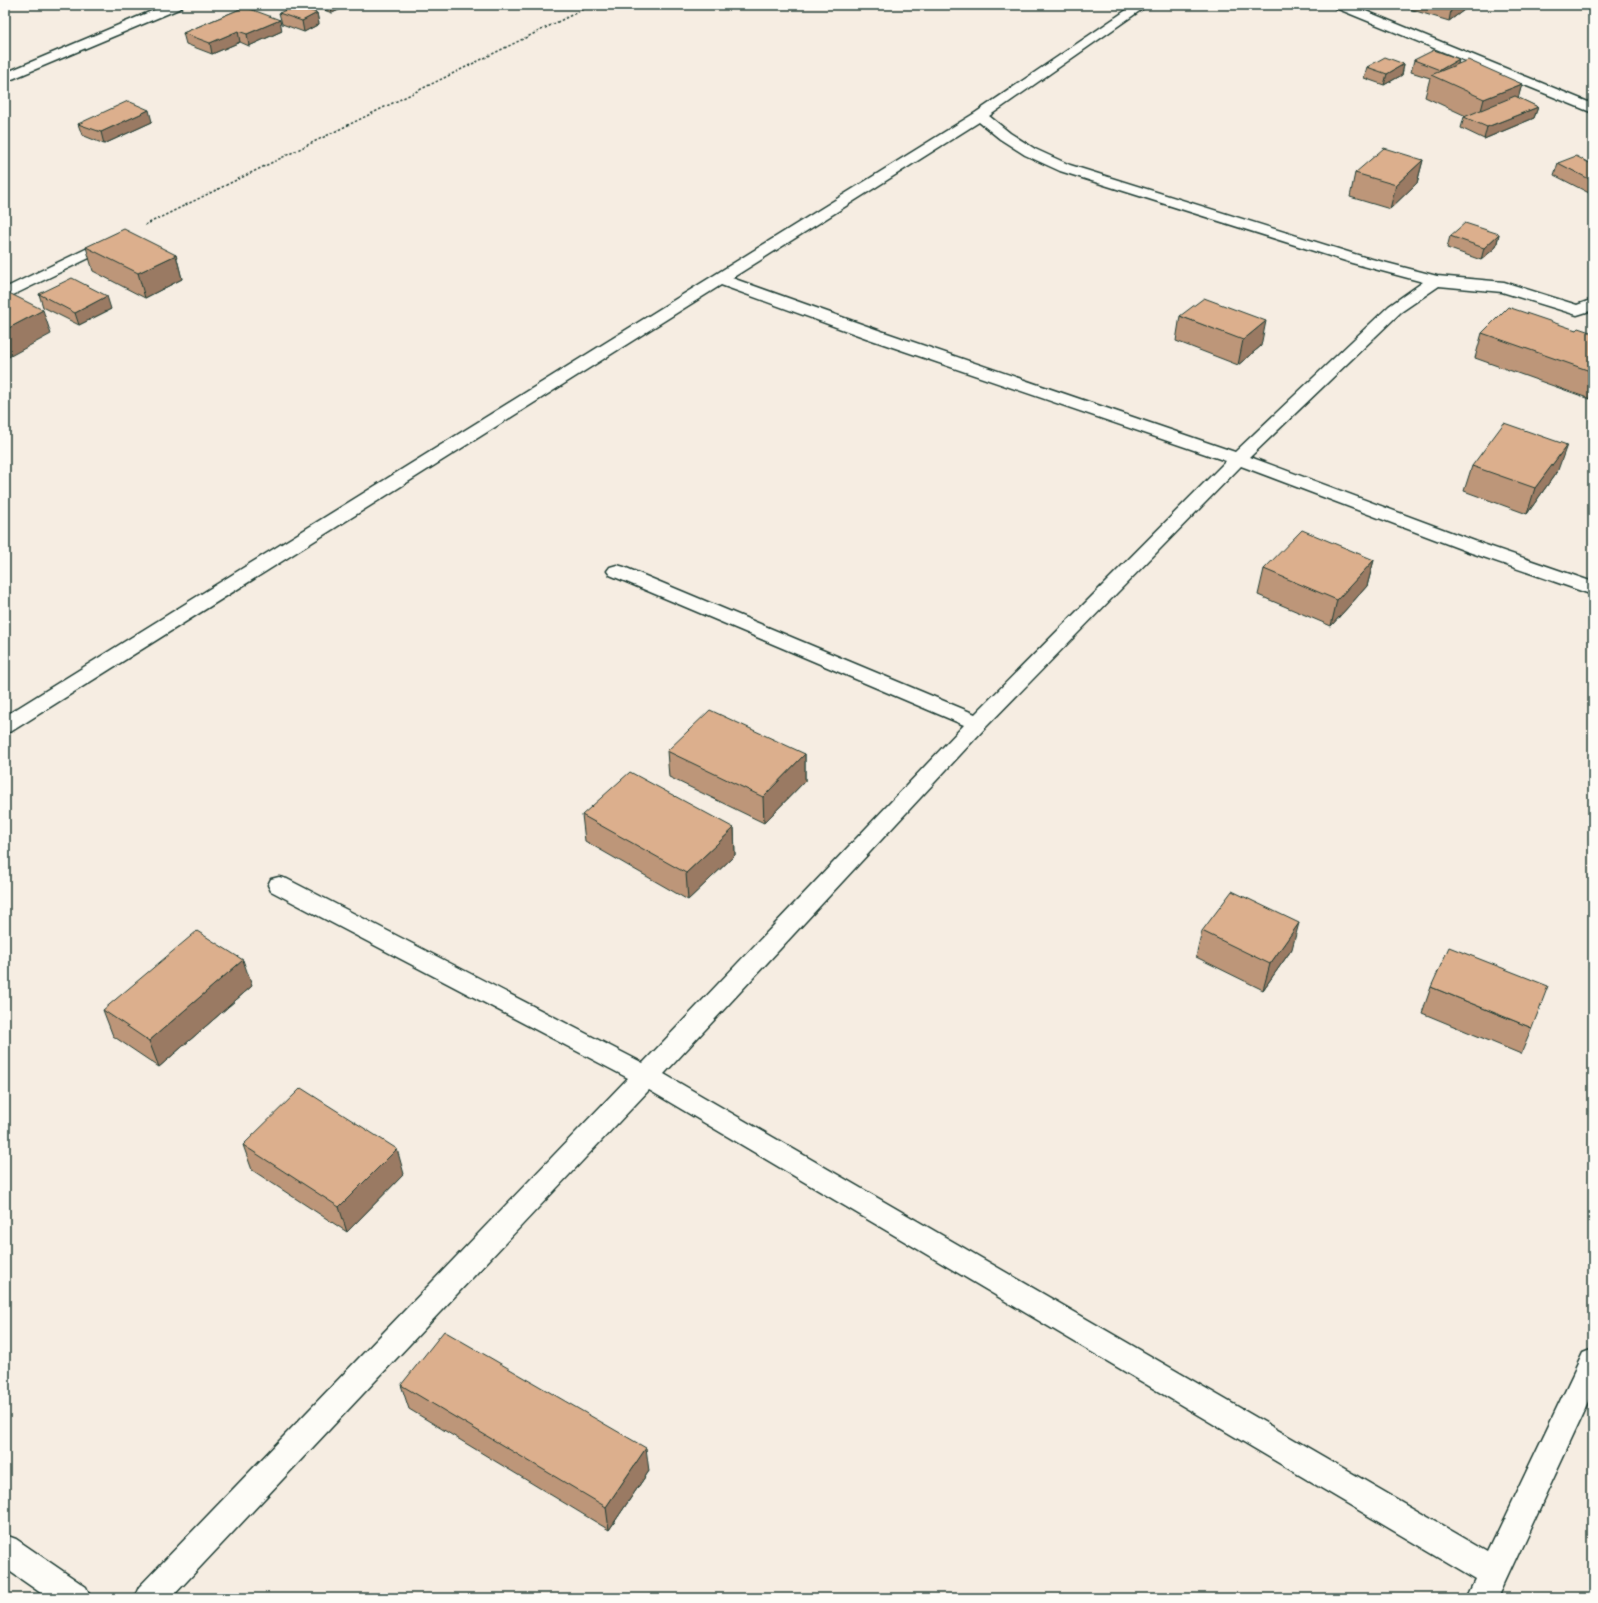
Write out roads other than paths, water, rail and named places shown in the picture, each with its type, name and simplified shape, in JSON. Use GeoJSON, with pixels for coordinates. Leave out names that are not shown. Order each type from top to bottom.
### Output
{"type":"FeatureCollection","features":[{"type":"Feature","properties":{"kind":"street"},"geometry":{"type":"LineString","coordinates":[[5,78],[177,5]]}},
{"type":"Feature","properties":{"kind":"street"},"geometry":{"type":"LineString","coordinates":[[5,726],[980,116],[1142,5]]}},
{"type":"Feature","properties":{"kind":"street"},"geometry":{"type":"LineString","coordinates":[[1340,5],[1593,109]]}},
{"type":"Feature","properties":{"kind":"street"},"geometry":{"type":"LineString","coordinates":[[980,116],[1005,136],[1030,152],[1065,168],[1358,260],[1436,280],[1504,287],[1588,310]]}},
{"type":"Feature","properties":{"kind":"street"},"geometry":{"type":"LineString","coordinates":[[5,294],[129,233]]}},
{"type":"Feature","properties":{"kind":"street"},"geometry":{"type":"LineString","coordinates":[[720,279],[875,335],[1238,458],[1466,544],[1593,589]]}},
{"type":"Feature","properties":{"kind":"street"},"geometry":{"type":"LineString","coordinates":[[150,1598],[646,1076],[978,723],[1238,458],[1395,309],[1436,280]]}},
{"type":"Feature","properties":{"kind":"street"},"geometry":{"type":"LineString","coordinates":[[617,571],[978,723]]}},
{"type":"Feature","properties":{"kind":"street"},"geometry":{"type":"LineString","coordinates":[[279,885],[646,1076],[1488,1585],[1593,1362]]}},
{"type":"Feature","properties":{"kind":"street"},"geometry":{"type":"LineString","coordinates":[[5,1550],[75,1598]]}}]}
